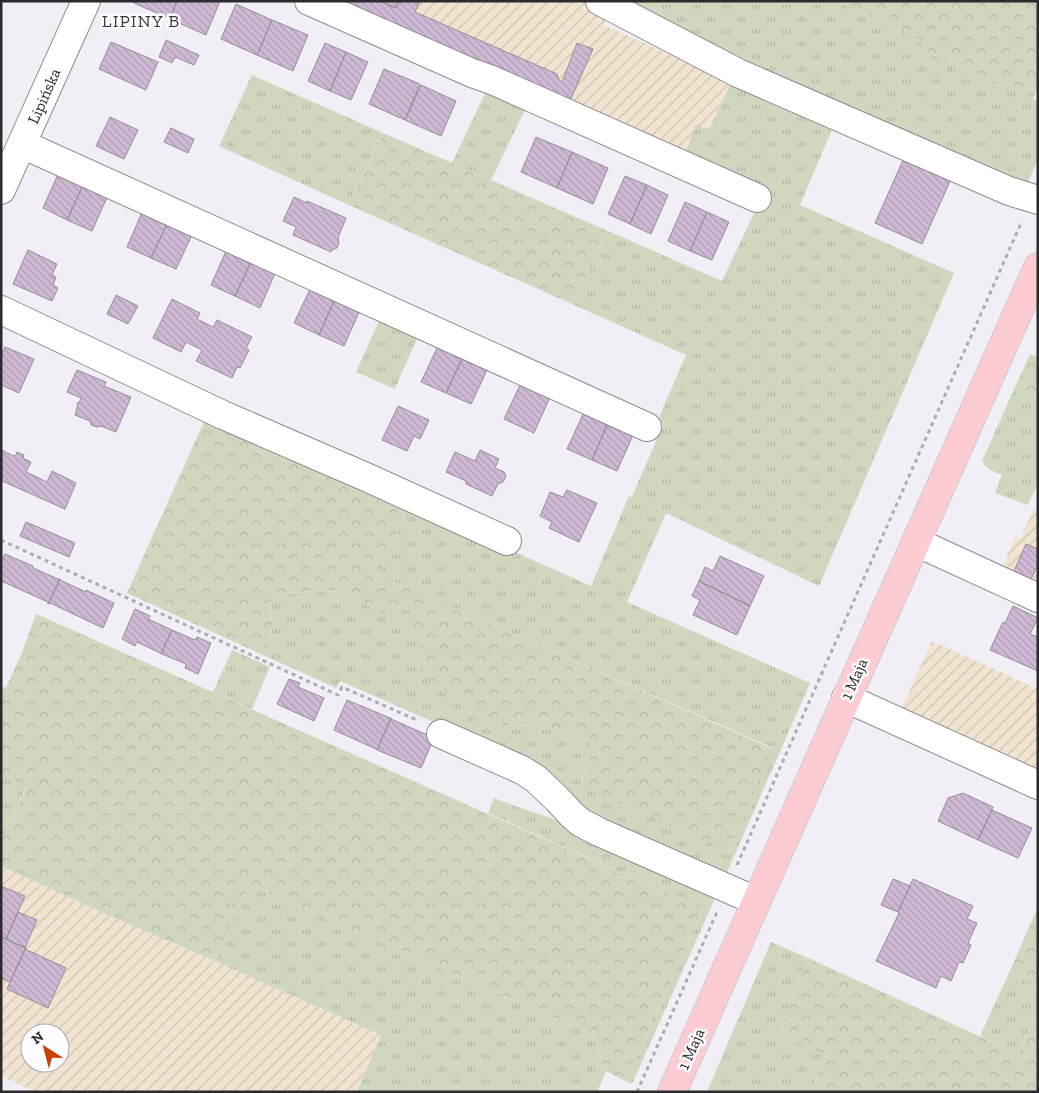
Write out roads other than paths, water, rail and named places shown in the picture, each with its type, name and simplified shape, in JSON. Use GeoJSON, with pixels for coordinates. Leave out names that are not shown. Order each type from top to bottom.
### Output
{"type":"FeatureCollection","features":[{"type":"Feature","properties":{"kind":"main road","name":"1 Maja"},"geometry":{"type":"LineString","coordinates":[[672,1092],[1038,267]]}},
{"type":"Feature","properties":{"kind":"street","name":"Lipińska"},"geometry":{"type":"LineString","coordinates":[[1,190],[86,1]]}},
{"type":"Feature","properties":{"kind":"street"},"geometry":{"type":"LineString","coordinates":[[309,1],[757,198]]}},
{"type":"Feature","properties":{"kind":"street"},"geometry":{"type":"LineString","coordinates":[[600,1],[738,73],[1009,191],[1035,199]]}},
{"type":"Feature","properties":{"kind":"street"},"geometry":{"type":"LineString","coordinates":[[22,144],[647,427]]}},
{"type":"Feature","properties":{"kind":"street"},"geometry":{"type":"LineString","coordinates":[[1,310],[215,411],[507,541]]}},
{"type":"Feature","properties":{"kind":"street"},"geometry":{"type":"LineString","coordinates":[[916,542],[1038,598]]}},
{"type":"Feature","properties":{"kind":"street"},"geometry":{"type":"LineString","coordinates":[[846,698],[1038,785]]}},
{"type":"Feature","properties":{"kind":"street"},"geometry":{"type":"LineString","coordinates":[[441,734],[522,770],[536,779],[580,822],[756,901]]}},
{"type":"Feature","properties":{"kind":"district","name":"LIPINY B"},"geometry":{"type":"Point","coordinates":[141,21]}}]}
